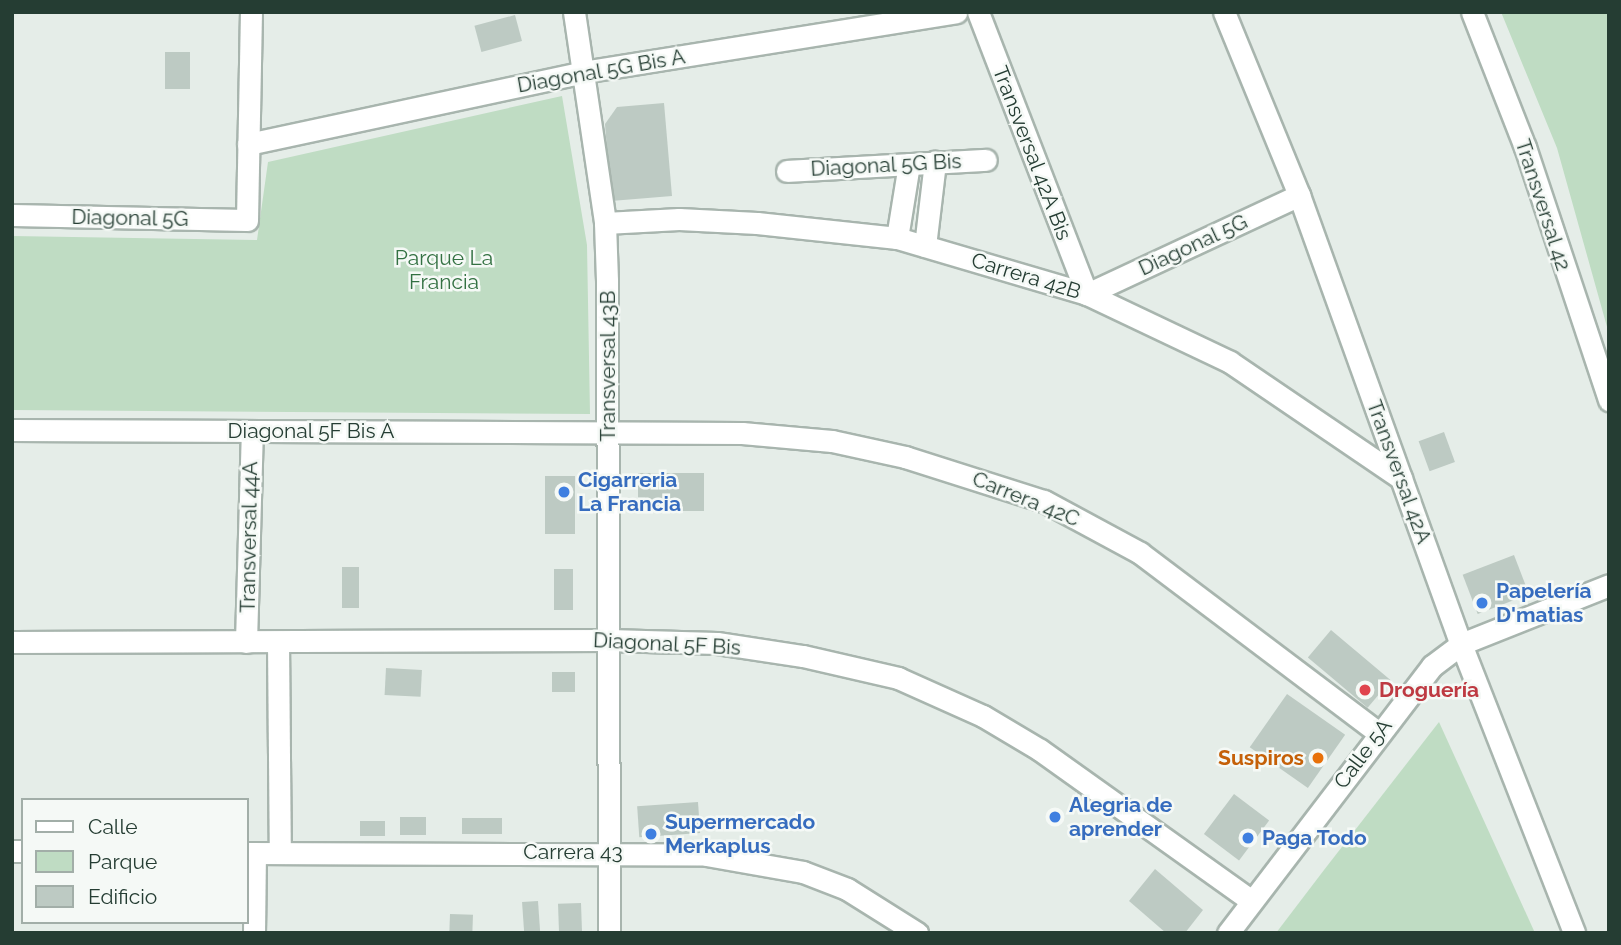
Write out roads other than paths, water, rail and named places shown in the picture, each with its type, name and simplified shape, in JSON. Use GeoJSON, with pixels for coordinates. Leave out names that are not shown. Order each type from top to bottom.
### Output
{"type":"FeatureCollection","features":[{"type":"Feature","properties":{"kind":"street"},"geometry":{"type":"LineString","coordinates":[[248,144],[251,12]]}},
{"type":"Feature","properties":{"kind":"street","name":"Transversal 43B"},"geometry":{"type":"LineString","coordinates":[[574,12],[605,223],[609,430],[609,933]]}},
{"type":"Feature","properties":{"kind":"street","name":"Diagonal 5G Bis A"},"geometry":{"type":"LineString","coordinates":[[248,144],[583,72],[956,12]]}},
{"type":"Feature","properties":{"kind":"street","name":"Transversal 42A Bis"},"geometry":{"type":"LineString","coordinates":[[978,12],[1087,293]]}},
{"type":"Feature","properties":{"kind":"street","name":"Transversal 42A"},"geometry":{"type":"LineString","coordinates":[[1224,12],[1299,195],[1461,644],[1574,933]]}},
{"type":"Feature","properties":{"kind":"street","name":"Transversal 42"},"geometry":{"type":"LineString","coordinates":[[1472,12],[1525,147],[1609,400]]}},
{"type":"Feature","properties":{"kind":"street","name":"Diagonal 5G"},"geometry":{"type":"LineString","coordinates":[[12,215],[247,220],[248,144]]}},
{"type":"Feature","properties":{"kind":"street","name":"Diagonal 5G Bis"},"geometry":{"type":"LineString","coordinates":[[787,171],[986,160]]}},
{"type":"Feature","properties":{"kind":"street"},"geometry":{"type":"LineString","coordinates":[[925,246],[935,163]]}},
{"type":"Feature","properties":{"kind":"street"},"geometry":{"type":"LineString","coordinates":[[897,238],[909,164]]}},
{"type":"Feature","properties":{"kind":"street","name":"Diagonal 5G"},"geometry":{"type":"LineString","coordinates":[[1087,293],[1299,195]]}},
{"type":"Feature","properties":{"kind":"street","name":"Carrera 42B"},"geometry":{"type":"LineString","coordinates":[[605,223],[679,219],[757,223],[897,238],[1087,293],[1230,362],[1401,478]]}},
{"type":"Feature","properties":{"kind":"street","name":"Diagonal 5F Bis A"},"geometry":{"type":"LineString","coordinates":[[12,430],[609,430]]}},
{"type":"Feature","properties":{"kind":"street","name":"Carrera 42C"},"geometry":{"type":"LineString","coordinates":[[609,430],[832,441],[905,457],[1044,501],[1140,552],[1184,582],[1379,733]]}},
{"type":"Feature","properties":{"kind":"street","name":"Transversal 44A"},"geometry":{"type":"LineString","coordinates":[[246,642],[252,431]]}},
{"type":"Feature","properties":{"kind":"street","name":"Calle 5A"},"geometry":{"type":"LineString","coordinates":[[1228,933],[1432,666],[1461,644],[1609,585]]}},
{"type":"Feature","properties":{"kind":"street","name":"Diagonal 5F Bis"},"geometry":{"type":"LineString","coordinates":[[12,642],[609,640],[717,643],[803,656],[898,678],[983,716],[1040,750],[1252,901]]}},
{"type":"Feature","properties":{"kind":"street"},"geometry":{"type":"LineString","coordinates":[[278,642],[280,852]]}},
{"type":"Feature","properties":{"kind":"street","name":"Carrera 43"},"geometry":{"type":"LineString","coordinates":[[251,853],[609,852],[706,855],[803,872],[847,889],[917,933]]}},
{"type":"Feature","properties":{"kind":"street"},"geometry":{"type":"LineString","coordinates":[[251,853],[254,933]]}},
{"type":"Feature","properties":{"kind":"place","name":"Cigarreria La Francia"},"geometry":{"type":"Point","coordinates":[564,492]}},
{"type":"Feature","properties":{"kind":"place","name":"Papelería D'matias"},"geometry":{"type":"Point","coordinates":[1482,603]}},
{"type":"Feature","properties":{"kind":"place","name":"Droguería"},"geometry":{"type":"Point","coordinates":[1365,690]}},
{"type":"Feature","properties":{"kind":"place","name":"Suspiros"},"geometry":{"type":"Point","coordinates":[1318,758]}},
{"type":"Feature","properties":{"kind":"place","name":"Alegria de aprender"},"geometry":{"type":"Point","coordinates":[1055,817]}},
{"type":"Feature","properties":{"kind":"place","name":"Supermercado Merkaplus"},"geometry":{"type":"Point","coordinates":[651,834]}},
{"type":"Feature","properties":{"kind":"place","name":"Paga Todo"},"geometry":{"type":"Point","coordinates":[1248,838]}},
{"type":"Feature","properties":{"kind":"park label","name":"Parque La Francia"},"geometry":{"type":"Point","coordinates":[444,270]}}]}
